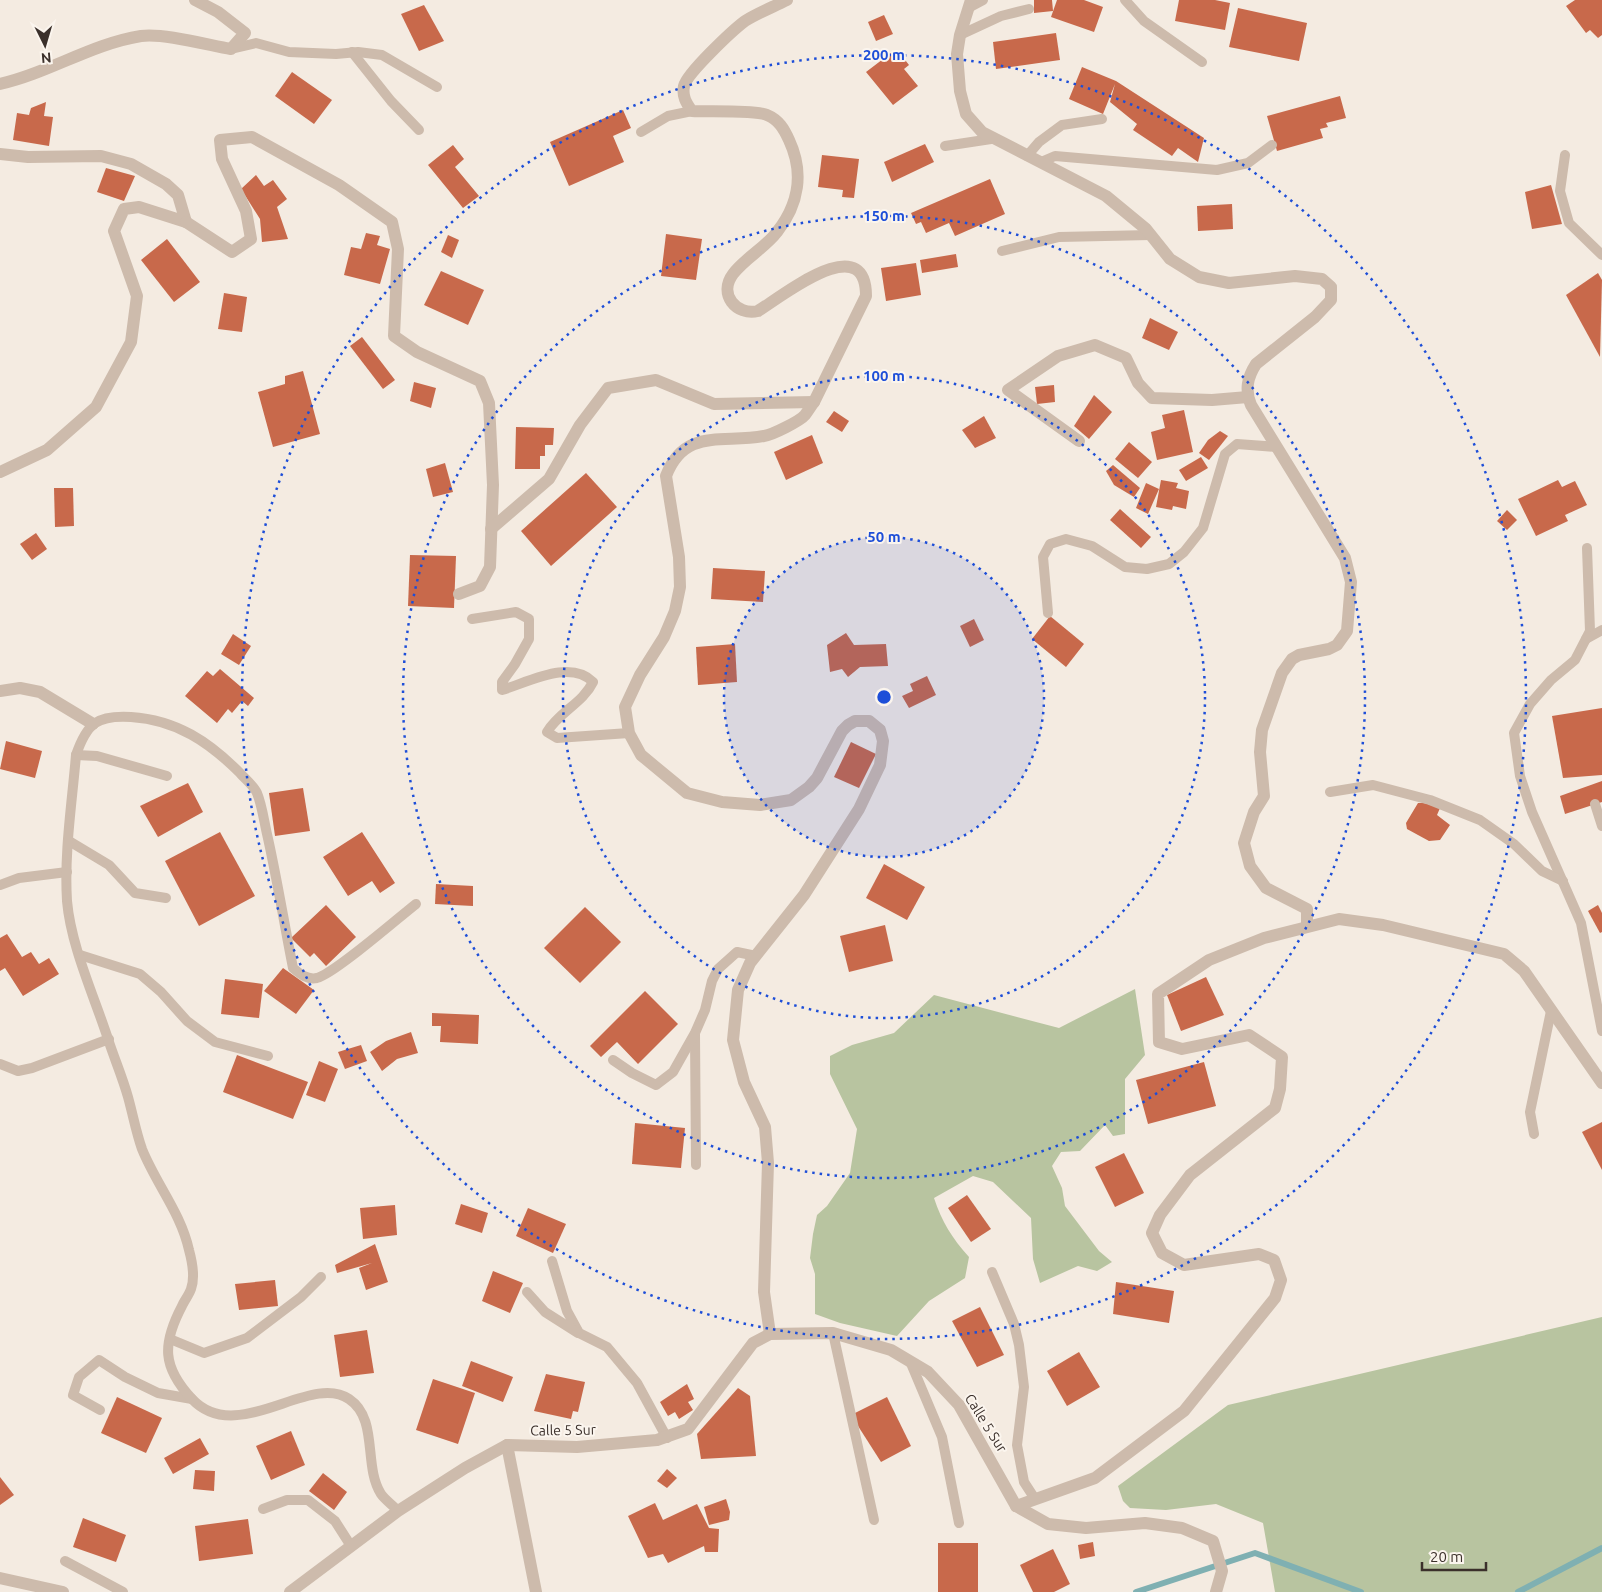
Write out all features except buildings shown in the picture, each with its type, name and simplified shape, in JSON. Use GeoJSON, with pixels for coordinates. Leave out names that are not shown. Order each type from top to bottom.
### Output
{"type":"FeatureCollection","features":[{"type":"Feature","properties":{"kind":"street"},"geometry":{"type":"LineString","coordinates":[[0,84],[28,78],[88,51],[142,36],[178,39],[231,49],[245,33],[218,12],[195,0]]}},
{"type":"Feature","properties":{"kind":"street"},"geometry":{"type":"LineString","coordinates":[[770,1334],[764,1292],[768,1163],[765,1127],[744,1082],[733,1040],[738,990],[756,956],[804,894],[859,808],[880,765],[883,741],[880,730],[869,721],[855,721],[842,731],[809,787],[791,800],[760,806],[722,802],[687,793],[641,755],[629,732],[625,707],[640,675],[664,637],[678,602],[681,571],[666,476],[670,464],[684,449],[699,441],[766,436],[804,417],[814,402],[864,304],[866,296],[864,279],[852,268],[828,268],[812,276],[758,311],[744,312],[732,303],[727,290],[733,275],[776,233],[795,201],[798,187],[797,161],[785,130],[780,123],[766,114],[692,111],[686,104],[685,83],[745,22],[787,0]]}},
{"type":"Feature","properties":{"kind":"street"},"geometry":{"type":"LineString","coordinates":[[969,4],[960,35],[957,54],[962,103],[973,124],[992,139],[1106,196],[1132,216],[1151,235],[1170,259],[1199,277],[1229,283],[1295,276],[1322,279],[1331,287],[1331,300],[1315,317],[1256,364],[1248,382],[1248,397],[1345,558],[1351,582],[1350,622],[1343,639],[1329,649],[1299,655],[1292,659],[1282,673],[1261,735],[1260,752],[1264,796],[1254,812],[1244,843],[1250,866],[1266,888],[1306,909],[1307,926]]}},
{"type":"Feature","properties":{"kind":"street"},"geometry":{"type":"LineString","coordinates":[[0,472],[47,450],[96,408],[131,342],[137,296],[114,231],[124,210],[139,207],[186,222],[232,252],[251,239],[246,211],[222,159],[220,140],[252,137],[340,185],[392,222],[398,249],[394,336],[417,352],[480,381],[489,403],[492,447],[490,567],[480,586],[459,594]]}},
{"type":"Feature","properties":{"kind":"street"},"geometry":{"type":"LineString","coordinates":[[0,154],[28,157],[101,156],[131,164],[166,184],[178,195],[186,222]]}},
{"type":"Feature","properties":{"kind":"street"},"geometry":{"type":"LineString","coordinates":[[1078,441],[1008,390],[1058,356],[1095,345],[1126,358],[1138,383],[1152,398],[1212,400],[1248,397]]}},
{"type":"Feature","properties":{"kind":"street"},"geometry":{"type":"LineString","coordinates":[[491,528],[549,479],[580,425],[608,388],[656,380],[714,404],[814,402]]}},
{"type":"Feature","properties":{"kind":"street"},"geometry":{"type":"LineString","coordinates":[[0,691],[20,688],[40,692],[93,724]]}},
{"type":"Feature","properties":{"kind":"street"},"geometry":{"type":"LineString","coordinates":[[1016,1506],[1096,1478],[1184,1411],[1275,1298],[1281,1280],[1274,1260],[1259,1254],[1184,1265],[1162,1253],[1152,1233],[1160,1215],[1190,1175],[1275,1108],[1280,1089],[1282,1057],[1250,1035],[1182,1049],[1159,1042],[1158,994],[1209,960],[1264,938],[1339,919],[1383,925],[1504,954],[1524,972],[1602,1083]]}},
{"type":"Feature","properties":{"kind":"street","name":"Calle 5 Sur"},"geometry":{"type":"LineString","coordinates":[[507,1445],[578,1447],[667,1438],[688,1429],[753,1343],[770,1334],[833,1333],[891,1350],[928,1372],[959,1405],[1016,1506]]}},
{"type":"Feature","properties":{"kind":"street"},"geometry":{"type":"LineString","coordinates":[[290,1592],[398,1511],[465,1468],[507,1445],[536,1592]]}},
{"type":"Feature","properties":{"kind":"street"},"geometry":{"type":"LineString","coordinates":[[1016,1506],[1048,1524],[1086,1528],[1145,1523],[1182,1528],[1213,1541],[1222,1570],[1216,1592]]}},
{"type":"Feature","properties":{"kind":"street"},"geometry":{"type":"LineString","coordinates":[[0,1578],[63,1592]]}},
{"type":"Feature","properties":{"kind":"lane"},"geometry":{"type":"LineString","coordinates":[[969,4],[983,0]]}},
{"type":"Feature","properties":{"kind":"lane"},"geometry":{"type":"LineString","coordinates":[[1125,0],[1144,21],[1202,62]]}},
{"type":"Feature","properties":{"kind":"lane"},"geometry":{"type":"LineString","coordinates":[[960,35],[1001,16],[1029,9]]}},
{"type":"Feature","properties":{"kind":"lane"},"geometry":{"type":"LineString","coordinates":[[231,49],[256,43],[289,52],[336,54],[352,52],[382,55],[437,87]]}},
{"type":"Feature","properties":{"kind":"lane"},"geometry":{"type":"LineString","coordinates":[[352,52],[391,101],[419,130]]}},
{"type":"Feature","properties":{"kind":"lane"},"geometry":{"type":"LineString","coordinates":[[641,132],[668,116],[692,111]]}},
{"type":"Feature","properties":{"kind":"lane"},"geometry":{"type":"LineString","coordinates":[[1027,156],[1039,142],[1062,125],[1102,119]]}},
{"type":"Feature","properties":{"kind":"lane"},"geometry":{"type":"LineString","coordinates":[[945,146],[992,139]]}},
{"type":"Feature","properties":{"kind":"lane"},"geometry":{"type":"LineString","coordinates":[[1041,162],[1055,156],[1217,170],[1248,163],[1272,145]]}},
{"type":"Feature","properties":{"kind":"lane"},"geometry":{"type":"LineString","coordinates":[[1565,155],[1560,191],[1569,223],[1602,255]]}},
{"type":"Feature","properties":{"kind":"lane"},"geometry":{"type":"LineString","coordinates":[[1002,251],[1059,237],[1151,235]]}},
{"type":"Feature","properties":{"kind":"lane"},"geometry":{"type":"LineString","coordinates":[[1048,613],[1043,558],[1050,544],[1066,539],[1092,546],[1125,567],[1147,569],[1169,564],[1184,552],[1203,528],[1225,454],[1237,444],[1277,446]]}},
{"type":"Feature","properties":{"kind":"lane"},"geometry":{"type":"LineString","coordinates":[[1587,548],[1590,631],[1576,660],[1551,680],[1530,704],[1514,734],[1520,776],[1532,812],[1581,923],[1602,1031]]}},
{"type":"Feature","properties":{"kind":"lane"},"geometry":{"type":"LineString","coordinates":[[472,619],[516,612],[528,619],[529,640],[502,682],[502,690],[565,670],[586,675],[592,682],[587,693],[554,721],[547,732],[557,738],[629,732]]}},
{"type":"Feature","properties":{"kind":"lane"},"geometry":{"type":"LineString","coordinates":[[1586,640],[1602,630]]}},
{"type":"Feature","properties":{"kind":"lane"},"geometry":{"type":"LineString","coordinates":[[398,1511],[380,1493],[373,1468],[365,1421],[362,1412],[349,1398],[326,1392],[235,1416],[208,1411],[192,1399],[172,1372],[167,1352],[181,1307],[192,1288],[190,1253],[178,1215],[143,1152],[80,955],[67,904],[67,872],[76,755],[82,738],[93,724],[101,719],[119,717],[144,718],[186,730],[221,754],[257,792],[271,852],[292,968],[304,977],[317,978],[333,968],[416,904]]}},
{"type":"Feature","properties":{"kind":"lane"},"geometry":{"type":"LineString","coordinates":[[76,755],[96,756],[167,776]]}},
{"type":"Feature","properties":{"kind":"lane"},"geometry":{"type":"LineString","coordinates":[[1330,792],[1373,785],[1430,800],[1480,820],[1514,844],[1542,871],[1563,881]]}},
{"type":"Feature","properties":{"kind":"lane"},"geometry":{"type":"LineString","coordinates":[[1595,804],[1602,826]]}},
{"type":"Feature","properties":{"kind":"lane"},"geometry":{"type":"LineString","coordinates":[[69,841],[109,865],[134,893],[166,898]]}},
{"type":"Feature","properties":{"kind":"lane"},"geometry":{"type":"LineString","coordinates":[[0,885],[19,878],[67,872]]}},
{"type":"Feature","properties":{"kind":"lane"},"geometry":{"type":"LineString","coordinates":[[613,1060],[632,1073],[656,1085],[673,1072],[695,1033],[705,1010],[712,981],[718,969],[737,952],[756,956]]}},
{"type":"Feature","properties":{"kind":"lane"},"geometry":{"type":"LineString","coordinates":[[80,955],[140,974],[161,992],[187,1021],[215,1042],[268,1056]]}},
{"type":"Feature","properties":{"kind":"lane"},"geometry":{"type":"LineString","coordinates":[[1534,1134],[1530,1112],[1551,1011]]}},
{"type":"Feature","properties":{"kind":"lane"},"geometry":{"type":"LineString","coordinates":[[695,1033],[696,1165]]}},
{"type":"Feature","properties":{"kind":"lane"},"geometry":{"type":"LineString","coordinates":[[0,1064],[18,1071],[32,1068],[108,1039]]}},
{"type":"Feature","properties":{"kind":"lane"},"geometry":{"type":"LineString","coordinates":[[552,1260],[567,1311],[579,1333]]}},
{"type":"Feature","properties":{"kind":"lane"},"geometry":{"type":"LineString","coordinates":[[992,1272],[1014,1324],[1019,1345],[1024,1387],[1017,1445],[1024,1482],[1035,1499]]}},
{"type":"Feature","properties":{"kind":"lane"},"geometry":{"type":"LineString","coordinates":[[170,1339],[204,1353],[246,1338],[301,1298],[321,1277]]}},
{"type":"Feature","properties":{"kind":"lane"},"geometry":{"type":"LineString","coordinates":[[527,1292],[545,1312],[579,1333],[607,1346],[637,1383],[667,1438]]}},
{"type":"Feature","properties":{"kind":"lane"},"geometry":{"type":"LineString","coordinates":[[833,1333],[874,1520]]}},
{"type":"Feature","properties":{"kind":"lane"},"geometry":{"type":"LineString","coordinates":[[100,1410],[73,1395],[79,1378],[100,1360],[125,1377],[158,1393],[192,1399]]}},
{"type":"Feature","properties":{"kind":"lane"},"geometry":{"type":"LineString","coordinates":[[910,1361],[942,1437],[959,1523]]}},
{"type":"Feature","properties":{"kind":"lane"},"geometry":{"type":"LineString","coordinates":[[263,1509],[287,1500],[308,1500],[334,1521],[351,1546]]}},
{"type":"Feature","properties":{"kind":"lane"},"geometry":{"type":"LineString","coordinates":[[65,1561],[123,1592]]}},
{"type":"Feature","properties":{"kind":"green space"},"geometry":{"type":"Polygon","coordinates":[[[1135,989],[1145,1055],[1125,1079],[1125,1134],[1113,1136],[1105,1125],[1080,1151],[1061,1152],[1052,1166],[1062,1188],[1065,1206],[1099,1251],[1112,1262],[1097,1271],[1078,1266],[1040,1283],[1033,1259],[1031,1218],[993,1182],[973,1176],[934,1198],[940,1215],[948,1229],[969,1257],[965,1278],[929,1301],[897,1336],[840,1323],[815,1314],[815,1274],[810,1258],[817,1215],[827,1206],[850,1173],[857,1129],[830,1074],[830,1056],[852,1045],[894,1033],[934,995],[1059,1028],[1135,989]]]}},
{"type":"Feature","properties":{"kind":"green space"},"geometry":{"type":"Polygon","coordinates":[[[1602,1317],[1602,1592],[1275,1592],[1263,1523],[1216,1504],[1166,1510],[1130,1508],[1123,1501],[1118,1486],[1228,1405],[1602,1317]]]}},
{"type":"Feature","properties":{"kind":"waterway"},"geometry":{"type":"LineString","coordinates":[[1518,1592],[1602,1548]]}},
{"type":"Feature","properties":{"kind":"waterway"},"geometry":{"type":"LineString","coordinates":[[1136,1592],[1255,1553],[1361,1592]]}}]}
